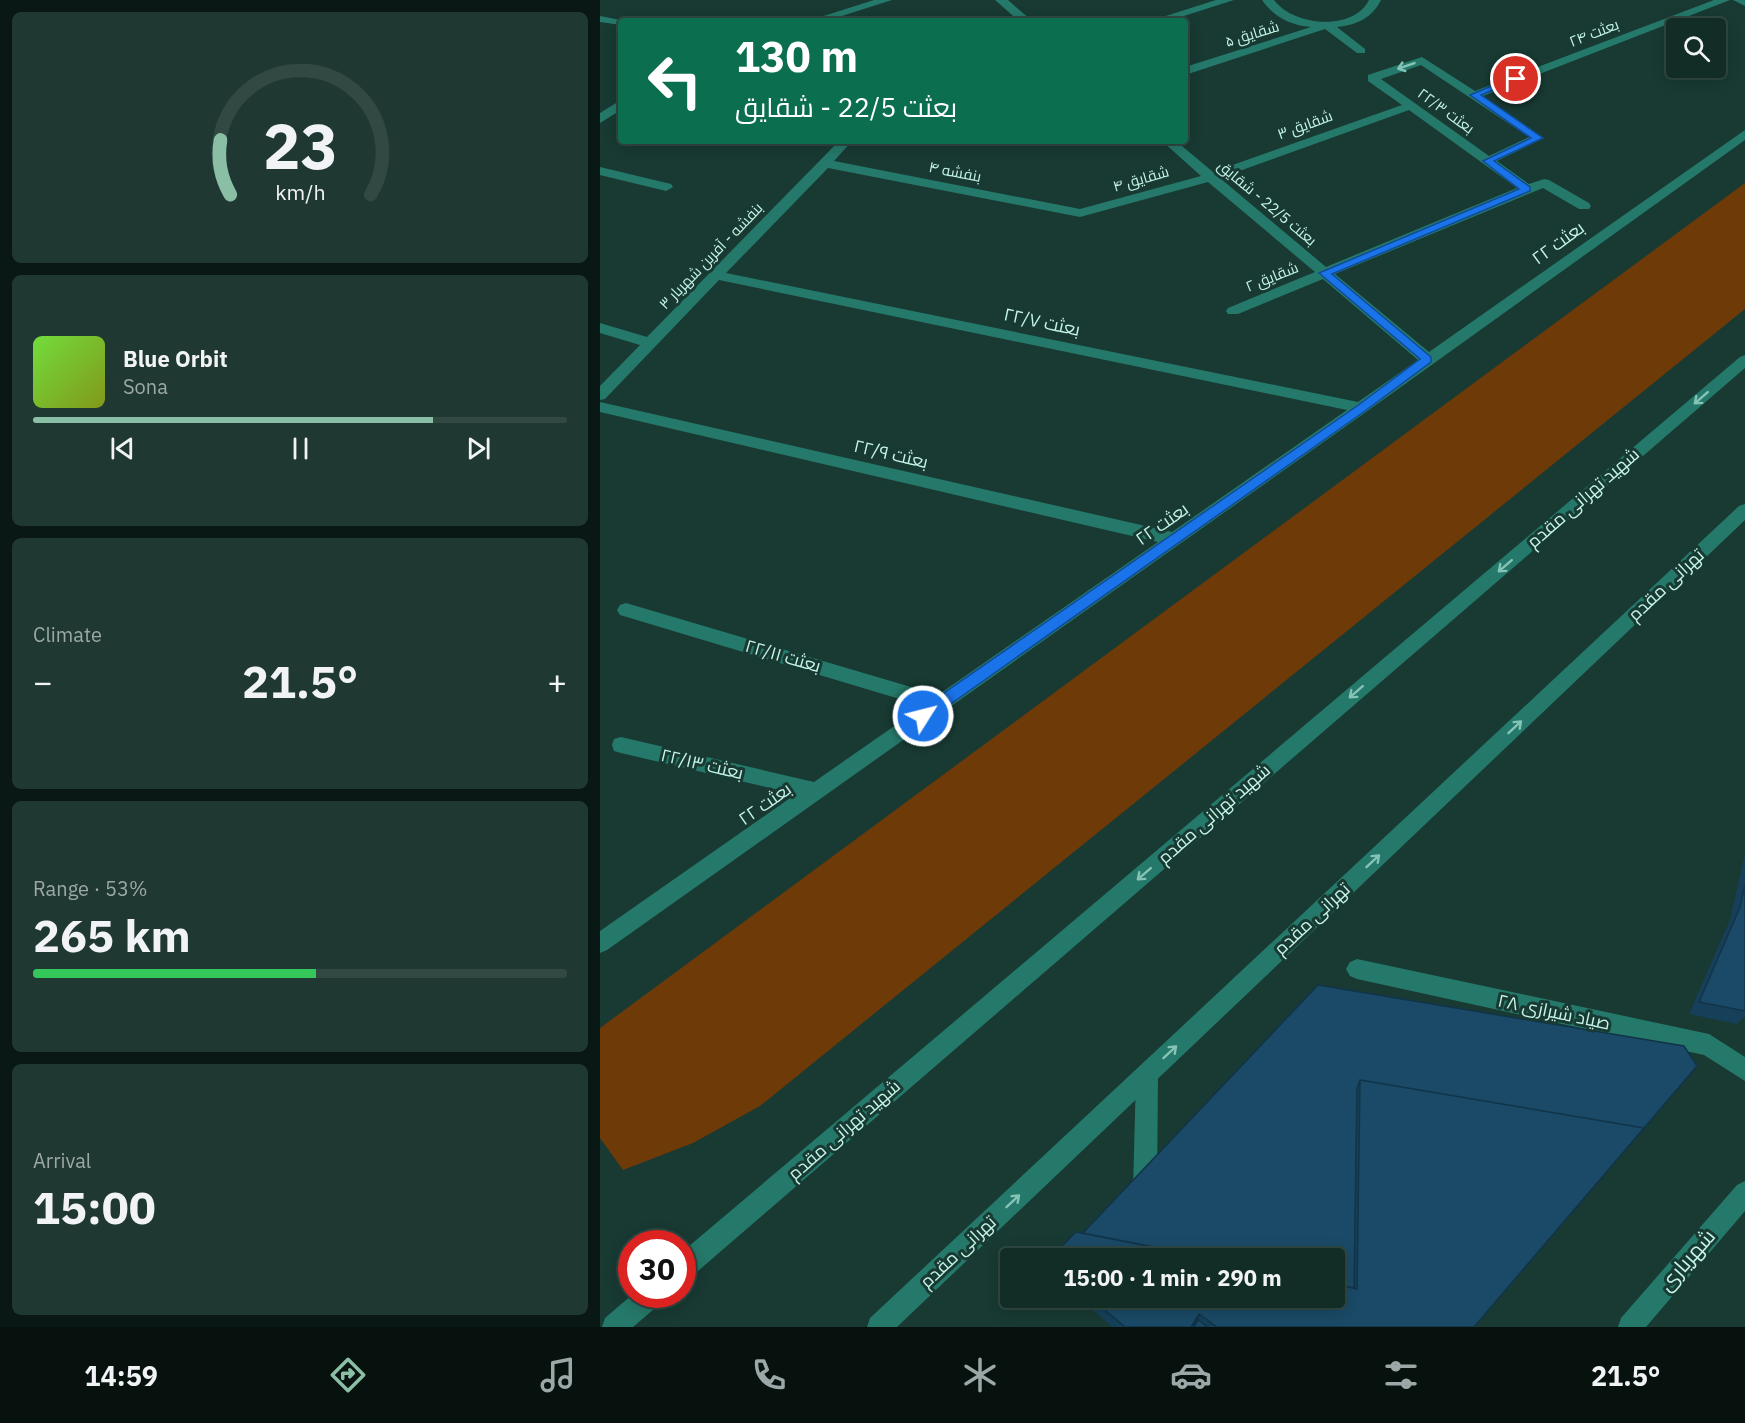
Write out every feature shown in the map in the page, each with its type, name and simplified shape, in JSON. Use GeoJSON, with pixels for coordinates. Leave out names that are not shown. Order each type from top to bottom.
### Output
{"type":"FeatureCollection","features":[{"type":"Feature","properties":{"kind":"street"},"geometry":{"type":"LineString","coordinates":[[824,18],[886,0]]}},
{"type":"Feature","properties":{"kind":"street"},"geometry":{"type":"LineString","coordinates":[[1001,0],[1022,18]]}},
{"type":"Feature","properties":{"kind":"street"},"geometry":{"type":"LineString","coordinates":[[1166,18],[1228,0]]}},
{"type":"Feature","properties":{"kind":"street"},"geometry":{"type":"LineString","coordinates":[[1268,0],[1278,13],[1292,20],[1327,25],[1360,18],[1378,1]]}},
{"type":"Feature","properties":{"kind":"street","name":"بعثت ۲۴"},"geometry":{"type":"LineString","coordinates":[[1474,95],[1724,0]]}},
{"type":"Feature","properties":{"kind":"street"},"geometry":{"type":"LineString","coordinates":[[1739,0],[1745,3]]}},
{"type":"Feature","properties":{"kind":"street"},"geometry":{"type":"LineString","coordinates":[[600,19],[618,22]]}},
{"type":"Feature","properties":{"kind":"street"},"geometry":{"type":"LineString","coordinates":[[1327,25],[1361,51]]}},
{"type":"Feature","properties":{"kind":"street","name":"شقایق ۵"},"geometry":{"type":"LineString","coordinates":[[1188,70],[1327,25]]}},
{"type":"Feature","properties":{"kind":"street","name":"بعثت ۲۲/۳"},"geometry":{"type":"LineString","coordinates":[[1422,61],[1474,95],[1538,138],[1487,161],[1372,78],[1422,61]]}},
{"type":"Feature","properties":{"kind":"street","name":"شقایق ۳"},"geometry":{"type":"LineString","coordinates":[[1211,177],[1410,106]]}},
{"type":"Feature","properties":{"kind":"street"},"geometry":{"type":"LineString","coordinates":[[600,119],[618,107]]}},
{"type":"Feature","properties":{"kind":"street","name":"بعثت ۲۲"},"geometry":{"type":"LineString","coordinates":[[600,943],[1361,408],[1745,134]]}},
{"type":"Feature","properties":{"kind":"street","name":"بنفشه - آفرین شهریار ۳"},"geometry":{"type":"LineString","coordinates":[[600,395],[843,144]]}},
{"type":"Feature","properties":{"kind":"street","name":"بعثت 22/5 - شقایق"},"geometry":{"type":"LineString","coordinates":[[1172,144],[1427,359]]}},
{"type":"Feature","properties":{"kind":"street"},"geometry":{"type":"LineString","coordinates":[[1487,161],[1527,189],[1544,183],[1584,206]]}},
{"type":"Feature","properties":{"kind":"street","name":"بنفشه ۴"},"geometry":{"type":"LineString","coordinates":[[824,164],[1080,213]]}},
{"type":"Feature","properties":{"kind":"street"},"geometry":{"type":"LineString","coordinates":[[600,171],[666,187]]}},
{"type":"Feature","properties":{"kind":"street","name":"شقایق ۴"},"geometry":{"type":"LineString","coordinates":[[1080,213],[1211,177]]}},
{"type":"Feature","properties":{"kind":"street","name":"شقایق ۲"},"geometry":{"type":"LineString","coordinates":[[1233,311],[1527,189]]}},
{"type":"Feature","properties":{"kind":"street","name":"بعثت ۲۲/۷"},"geometry":{"type":"LineString","coordinates":[[716,274],[1361,408]]}},
{"type":"Feature","properties":{"kind":"street"},"geometry":{"type":"LineString","coordinates":[[600,328],[650,343]]}},
{"type":"Feature","properties":{"kind":"street","name":"شهید تهرانی مقدم"},"geometry":{"type":"LineString","coordinates":[[696,1256],[1745,360]]}},
{"type":"Feature","properties":{"kind":"street","name":"بعثت ۲۲/۹"},"geometry":{"type":"LineString","coordinates":[[600,407],[1173,539]]}},
{"type":"Feature","properties":{"kind":"street","name":"تهرانی مقدم"},"geometry":{"type":"LineString","coordinates":[[879,1327],[1745,510]]}},
{"type":"Feature","properties":{"kind":"street","name":"بعثت ۲۲/۱۱"},"geometry":{"type":"LineString","coordinates":[[626,610],[940,703]]}},
{"type":"Feature","properties":{"kind":"street","name":"بعثت ۲۲/۱۳"},"geometry":{"type":"LineString","coordinates":[[621,745],[818,791]]}},
{"type":"Feature","properties":{"kind":"street","name":"صیاد شیرازی ۲۸"},"geometry":{"type":"LineString","coordinates":[[1357,969],[1709,1045],[1745,1070]]}},
{"type":"Feature","properties":{"kind":"street"},"geometry":{"type":"LineString","coordinates":[[1145,1213],[1146,1075]]}},
{"type":"Feature","properties":{"kind":"street","name":"شهریاری"},"geometry":{"type":"LineString","coordinates":[[1630,1327],[1745,1193]]}},
{"type":"Feature","properties":{"kind":"street"},"geometry":{"type":"LineString","coordinates":[[614,1327],[636,1308]]}},
{"type":"Feature","properties":{"kind":"shaded area"},"geometry":{"type":"Polygon","coordinates":[[[1745,183],[1745,309],[760,1106],[693,1143],[623,1170],[600,1138],[600,1028],[1745,183]]]}},
{"type":"Feature","properties":{"kind":"building"},"geometry":{"type":"Polygon","coordinates":[[[1745,885],[1745,1011],[1699,1002],[1740,907],[1745,885]]]}},
{"type":"Feature","properties":{"kind":"building"},"geometry":{"type":"Polygon","coordinates":[[[1318,985],[1684,1046],[1697,1066],[1644,1128],[1360,1080],[1357,1089],[1354,1288],[1345,1286],[1345,1248],[1159,1248],[1083,1233],[1318,985]]]}},
{"type":"Feature","properties":{"kind":"building"},"geometry":{"type":"Polygon","coordinates":[[[1360,1080],[1644,1128],[1474,1327],[1217,1327],[1199,1314],[1191,1327],[1125,1327],[1103,1308],[1345,1308],[1345,1286],[1357,1289],[1360,1080]]]}},
{"type":"Feature","properties":{"kind":"building"},"geometry":{"type":"Polygon","coordinates":[[[1076,1232],[1158,1248],[1060,1248],[1076,1232]]]}},
{"type":"Feature","properties":{"kind":"building"},"geometry":{"type":"Polygon","coordinates":[[[1198,1320],[1208,1327],[1194,1327],[1198,1320]]]}},
{"type":"Feature","properties":{"kind":"route"},"geometry":{"type":"LineString","coordinates":[[923,716],[1361,408],[1427,359],[1324,273],[1527,189],[1487,161],[1538,138],[1474,95],[1516,79]]}}]}
